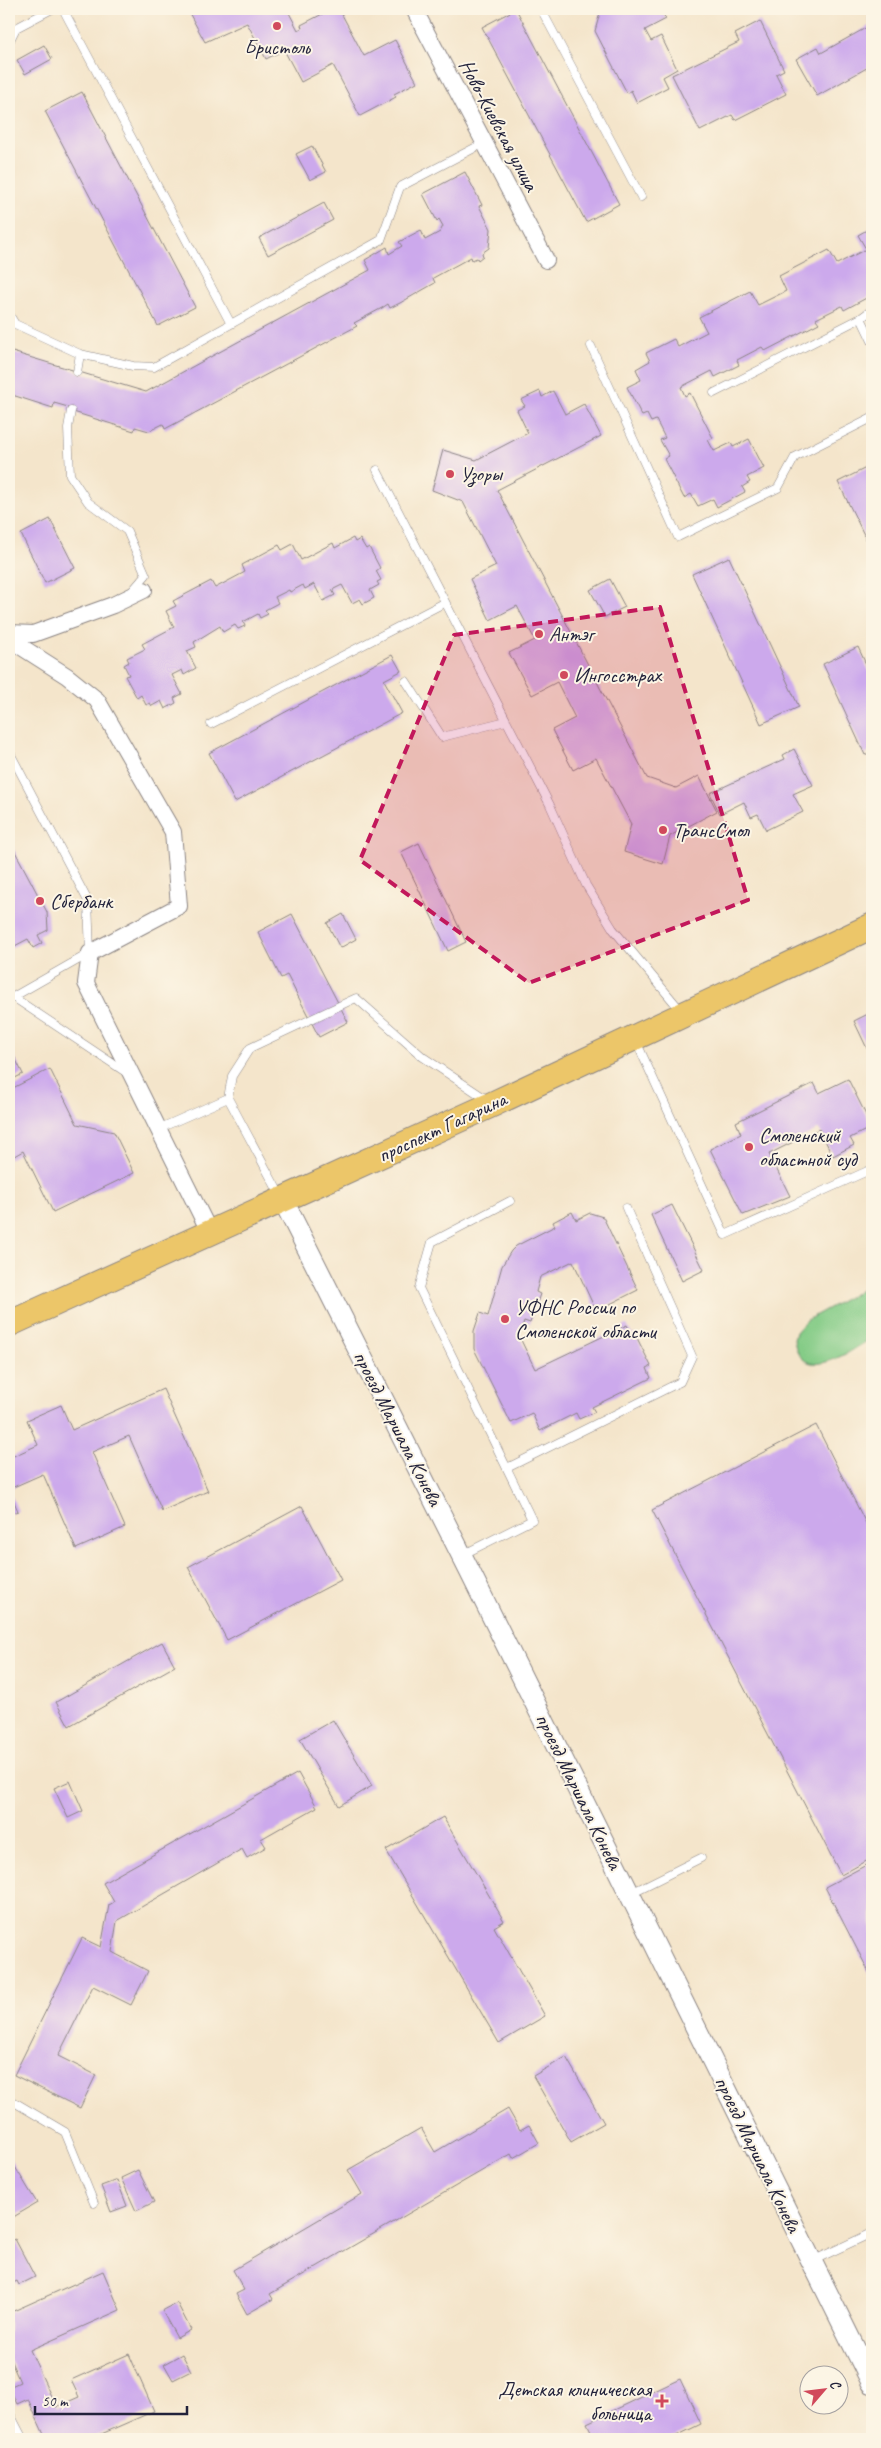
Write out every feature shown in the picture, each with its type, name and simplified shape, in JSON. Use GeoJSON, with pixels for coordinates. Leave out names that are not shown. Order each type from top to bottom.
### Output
{"type":"FeatureCollection","features":[{"type":"Feature","properties":{"kind":"main road","name":"проспект Гагарина"},"geometry":{"type":"LineString","coordinates":[[9,1324],[493,1104],[872,926]]}},
{"type":"Feature","properties":{"kind":"street","name":"Ново-Киевская улица"},"geometry":{"type":"LineString","coordinates":[[414,9],[546,260]]}},
{"type":"Feature","properties":{"kind":"street"},"geometry":{"type":"LineString","coordinates":[[9,632],[33,634],[113,605],[144,590]]}},
{"type":"Feature","properties":{"kind":"street"},"geometry":{"type":"LineString","coordinates":[[9,639],[67,676],[97,700],[173,832],[179,906],[90,953],[86,983],[210,1233]]}},
{"type":"Feature","properties":{"kind":"street","name":"проезд Маршала Конева"},"geometry":{"type":"LineString","coordinates":[[283,1200],[462,1555],[872,2383]]}},
{"type":"Feature","properties":{"kind":"lane"},"geometry":{"type":"LineString","coordinates":[[9,42],[16,28],[52,9]]}},
{"type":"Feature","properties":{"kind":"lane"},"geometry":{"type":"LineString","coordinates":[[63,9],[232,324]]}},
{"type":"Feature","properties":{"kind":"lane"},"geometry":{"type":"LineString","coordinates":[[541,9],[642,197]]}},
{"type":"Feature","properties":{"kind":"lane"},"geometry":{"type":"LineString","coordinates":[[9,314],[15,324],[80,354],[133,366],[154,367],[381,240],[400,187],[484,143]]}},
{"type":"Feature","properties":{"kind":"lane"},"geometry":{"type":"LineString","coordinates":[[714,393],[861,318],[872,310]]}},
{"type":"Feature","properties":{"kind":"lane"},"geometry":{"type":"LineString","coordinates":[[861,318],[872,341]]}},
{"type":"Feature","properties":{"kind":"lane"},"geometry":{"type":"LineString","coordinates":[[591,346],[678,537],[778,488],[795,457],[872,418]]}},
{"type":"Feature","properties":{"kind":"lane"},"geometry":{"type":"LineString","coordinates":[[78,372],[80,354]]}},
{"type":"Feature","properties":{"kind":"lane"},"geometry":{"type":"LineString","coordinates":[[71,412],[68,428],[70,475],[88,502],[127,531],[146,575],[127,597]]}},
{"type":"Feature","properties":{"kind":"lane"},"geometry":{"type":"LineString","coordinates":[[377,470],[550,805],[586,885],[608,922],[684,1014]]}},
{"type":"Feature","properties":{"kind":"lane"},"geometry":{"type":"LineString","coordinates":[[211,724],[444,603]]}},
{"type":"Feature","properties":{"kind":"lane"},"geometry":{"type":"LineString","coordinates":[[406,681],[442,737],[506,721]]}},
{"type":"Feature","properties":{"kind":"lane"},"geometry":{"type":"LineString","coordinates":[[9,751],[88,901],[90,953],[13,996],[132,1076]]}},
{"type":"Feature","properties":{"kind":"lane"},"geometry":{"type":"LineString","coordinates":[[283,1200],[228,1098],[232,1076],[250,1048],[356,998],[423,1057],[493,1104]]}},
{"type":"Feature","properties":{"kind":"lane"},"geometry":{"type":"LineString","coordinates":[[634,1037],[725,1235],[872,1169]]}},
{"type":"Feature","properties":{"kind":"lane"},"geometry":{"type":"LineString","coordinates":[[158,1129],[228,1098]]}},
{"type":"Feature","properties":{"kind":"lane"},"geometry":{"type":"LineString","coordinates":[[462,1555],[532,1520],[419,1288],[432,1242],[510,1201]]}},
{"type":"Feature","properties":{"kind":"lane"},"geometry":{"type":"LineString","coordinates":[[507,1468],[680,1382],[692,1356],[626,1208]]}},
{"type":"Feature","properties":{"kind":"lane"},"geometry":{"type":"LineString","coordinates":[[630,1894],[701,1858]]}},
{"type":"Feature","properties":{"kind":"lane"},"geometry":{"type":"LineString","coordinates":[[9,2099],[65,2132],[94,2203]]}},
{"type":"Feature","properties":{"kind":"lane"},"geometry":{"type":"LineString","coordinates":[[812,2260],[872,2233]]}},
{"type":"Feature","properties":{"kind":"lane"},"geometry":{"type":"LineString","coordinates":[[9,2412],[24,2439]]}},
{"type":"Feature","properties":{"kind":"highlighted area"},"geometry":{"type":"Polygon","coordinates":[[[660,607],[748,900],[529,983],[360,860],[454,635],[660,607]]]}},
{"type":"Feature","properties":{"kind":"green space"},"geometry":{"type":"Polygon","coordinates":[[[872,1284],[872,1338],[840,1357],[816,1363],[806,1361],[799,1354],[794,1340],[796,1332],[807,1320],[872,1284]]]}},
{"type":"Feature","properties":{"kind":"building"},"geometry":{"type":"Polygon","coordinates":[[[187,9],[287,9],[298,30],[302,28],[301,25],[332,9],[339,9],[364,56],[395,40],[417,82],[394,94],[396,97],[360,116],[333,65],[301,82],[284,50],[266,59],[247,23],[205,42],[187,9]]]}},
{"type":"Feature","properties":{"kind":"building"},"geometry":{"type":"Polygon","coordinates":[[[516,9],[619,204],[586,222],[482,27],[516,9]]]}},
{"type":"Feature","properties":{"kind":"building"},"geometry":{"type":"Polygon","coordinates":[[[601,9],[660,9],[666,19],[645,30],[651,41],[661,36],[677,69],[663,77],[668,87],[637,103],[631,90],[627,93],[595,31],[601,9]]]}},
{"type":"Feature","properties":{"kind":"building"},"geometry":{"type":"Polygon","coordinates":[[[872,17],[872,65],[817,96],[796,59],[818,47],[821,53],[871,25],[868,19],[872,17]]]}},
{"type":"Feature","properties":{"kind":"building"},"geometry":{"type":"Polygon","coordinates":[[[760,21],[784,70],[776,74],[786,94],[735,120],[732,115],[700,131],[672,75],[739,42],[735,34],[760,21]]]}},
{"type":"Feature","properties":{"kind":"building"},"geometry":{"type":"Polygon","coordinates":[[[44,45],[52,59],[25,74],[17,60],[44,45]]]}},
{"type":"Feature","properties":{"kind":"building"},"geometry":{"type":"Polygon","coordinates":[[[82,92],[195,307],[158,326],[45,111],[82,92]]]}},
{"type":"Feature","properties":{"kind":"building"},"geometry":{"type":"Polygon","coordinates":[[[312,146],[326,172],[310,180],[296,154],[312,146]]]}},
{"type":"Feature","properties":{"kind":"building"},"geometry":{"type":"Polygon","coordinates":[[[465,172],[482,205],[479,206],[491,229],[489,248],[482,253],[483,256],[478,260],[477,258],[472,260],[471,257],[433,278],[435,283],[400,303],[390,308],[388,304],[354,323],[357,326],[165,429],[163,424],[149,431],[135,427],[134,431],[67,410],[68,407],[54,403],[53,408],[9,394],[9,351],[146,392],[370,270],[365,260],[387,247],[389,254],[402,246],[399,242],[421,230],[425,240],[440,232],[443,226],[439,219],[437,221],[423,194],[465,172]]]}},
{"type":"Feature","properties":{"kind":"building"},"geometry":{"type":"Polygon","coordinates":[[[324,203],[333,220],[268,255],[259,238],[324,203]]]}},
{"type":"Feature","properties":{"kind":"building"},"geometry":{"type":"Polygon","coordinates":[[[872,227],[872,295],[844,310],[842,306],[816,319],[819,323],[765,351],[762,347],[737,360],[739,365],[715,377],[712,371],[681,387],[685,396],[690,393],[713,438],[708,440],[714,451],[731,443],[733,447],[749,439],[764,468],[747,477],[750,482],[742,487],[745,492],[717,507],[713,499],[698,506],[691,494],[684,498],[664,459],[669,456],[660,440],[665,438],[656,420],[651,422],[647,414],[642,416],[627,387],[641,380],[636,369],[650,361],[646,353],[674,339],[678,347],[707,332],[699,317],[750,291],[758,305],[786,291],[779,276],[829,250],[837,264],[866,249],[858,235],[872,227]]]}},
{"type":"Feature","properties":{"kind":"building"},"geometry":{"type":"Polygon","coordinates":[[[540,391],[542,397],[553,391],[565,414],[584,404],[601,436],[497,490],[647,778],[676,788],[699,776],[717,811],[670,836],[663,864],[624,852],[631,824],[596,758],[573,770],[552,730],[575,718],[557,682],[532,695],[509,653],[535,640],[517,606],[490,620],[470,579],[496,566],[463,502],[432,490],[443,450],[476,460],[528,433],[517,410],[525,406],[521,400],[540,391]]]}},
{"type":"Feature","properties":{"kind":"building"},"geometry":{"type":"Polygon","coordinates":[[[872,465],[872,551],[838,482],[872,465]]]}},
{"type":"Feature","properties":{"kind":"building"},"geometry":{"type":"Polygon","coordinates":[[[50,519],[75,568],[45,583],[21,534],[50,519]]]}},
{"type":"Feature","properties":{"kind":"building"},"geometry":{"type":"Polygon","coordinates":[[[353,538],[355,542],[360,539],[366,549],[369,547],[380,568],[376,571],[381,580],[377,582],[379,585],[370,590],[374,598],[363,604],[360,599],[352,603],[342,585],[332,590],[335,595],[323,601],[314,584],[305,589],[303,585],[290,592],[289,590],[275,597],[278,603],[265,610],[268,614],[260,618],[258,614],[243,622],[245,626],[238,629],[235,625],[223,632],[220,626],[194,642],[196,647],[187,651],[196,668],[184,675],[182,670],[172,675],[182,694],[174,698],[176,703],[165,709],[161,701],[152,706],[150,703],[146,705],[141,695],[137,698],[125,676],[129,675],[124,665],[129,662],[127,658],[145,649],[142,644],[174,627],[166,611],[176,606],[173,601],[211,581],[215,588],[245,572],[242,565],[279,545],[282,550],[293,544],[301,560],[333,543],[335,548],[353,538]]]}},
{"type":"Feature","properties":{"kind":"building"},"geometry":{"type":"Polygon","coordinates":[[[729,557],[799,707],[761,724],[692,574],[729,557]]]}},
{"type":"Feature","properties":{"kind":"building"},"geometry":{"type":"Polygon","coordinates":[[[610,579],[625,607],[605,617],[590,590],[610,579]]]}},
{"type":"Feature","properties":{"kind":"building"},"geometry":{"type":"Polygon","coordinates":[[[858,647],[872,677],[872,751],[865,755],[823,664],[858,647]]]}},
{"type":"Feature","properties":{"kind":"building"},"geometry":{"type":"Polygon","coordinates":[[[392,655],[401,671],[384,680],[402,713],[235,802],[209,753],[392,655]]]}},
{"type":"Feature","properties":{"kind":"building"},"geometry":{"type":"Polygon","coordinates":[[[794,749],[813,785],[793,794],[803,812],[766,830],[758,814],[751,817],[744,802],[720,814],[710,793],[785,759],[783,755],[794,749]]]}},
{"type":"Feature","properties":{"kind":"building"},"geometry":{"type":"Polygon","coordinates":[[[9,840],[47,912],[48,930],[38,935],[42,943],[33,948],[28,939],[9,949],[9,840]]]}},
{"type":"Feature","properties":{"kind":"building"},"geometry":{"type":"Polygon","coordinates":[[[419,843],[466,942],[448,951],[401,852],[419,843]]]}},
{"type":"Feature","properties":{"kind":"building"},"geometry":{"type":"Polygon","coordinates":[[[292,914],[348,1022],[319,1037],[287,975],[281,978],[258,932],[292,914]]]}},
{"type":"Feature","properties":{"kind":"building"},"geometry":{"type":"Polygon","coordinates":[[[343,914],[356,939],[340,948],[327,923],[343,914]]]}},
{"type":"Feature","properties":{"kind":"building"},"geometry":{"type":"Polygon","coordinates":[[[872,1012],[872,1059],[854,1021],[872,1012]]]}},
{"type":"Feature","properties":{"kind":"building"},"geometry":{"type":"Polygon","coordinates":[[[9,1046],[23,1074],[9,1081],[9,1046]]]}},
{"type":"Feature","properties":{"kind":"building"},"geometry":{"type":"Polygon","coordinates":[[[50,1069],[77,1124],[114,1132],[134,1173],[53,1212],[23,1151],[9,1159],[9,1090],[50,1069]]]}},
{"type":"Feature","properties":{"kind":"building","name":"Смоленский областной суд"},"geometry":{"type":"Polygon","coordinates":[[[848,1079],[872,1127],[850,1138],[854,1145],[833,1156],[819,1129],[769,1154],[790,1196],[743,1215],[710,1149],[741,1134],[736,1122],[814,1083],[819,1093],[848,1079]]]}},
{"type":"Feature","properties":{"kind":"building"},"geometry":{"type":"Polygon","coordinates":[[[672,1205],[704,1270],[682,1281],[651,1215],[672,1205]]]}},
{"type":"Feature","properties":{"kind":"building","name":"УФНС России по Смоленской области"},"geometry":{"type":"Polygon","coordinates":[[[572,1212],[576,1220],[590,1213],[603,1217],[638,1290],[596,1311],[573,1261],[540,1277],[536,1292],[540,1294],[530,1323],[524,1321],[519,1336],[535,1369],[627,1325],[632,1335],[635,1334],[651,1366],[647,1368],[651,1378],[592,1407],[595,1412],[579,1419],[576,1413],[540,1431],[532,1413],[511,1423],[474,1349],[474,1331],[480,1313],[488,1316],[502,1266],[511,1251],[516,1246],[555,1226],[553,1222],[572,1212]]]}},
{"type":"Feature","properties":{"kind":"building"},"geometry":{"type":"Polygon","coordinates":[[[163,1389],[208,1491],[162,1511],[129,1436],[92,1452],[125,1527],[76,1549],[43,1474],[9,1489],[9,1458],[38,1445],[27,1420],[61,1405],[72,1430],[163,1389]]]}},
{"type":"Feature","properties":{"kind":"building"},"geometry":{"type":"Polygon","coordinates":[[[816,1425],[872,1535],[872,1858],[841,1875],[652,1510],[816,1425]]]}},
{"type":"Feature","properties":{"kind":"building"},"geometry":{"type":"Polygon","coordinates":[[[9,1490],[18,1511],[9,1514],[9,1490]]]}},
{"type":"Feature","properties":{"kind":"building"},"geometry":{"type":"Polygon","coordinates":[[[302,1506],[341,1580],[227,1640],[188,1567],[302,1506]]]}},
{"type":"Feature","properties":{"kind":"building"},"geometry":{"type":"Polygon","coordinates":[[[162,1642],[175,1666],[69,1726],[56,1702],[162,1642]]]}},
{"type":"Feature","properties":{"kind":"building"},"geometry":{"type":"Polygon","coordinates":[[[333,1720],[372,1786],[339,1806],[300,1739],[333,1720]]]}},
{"type":"Feature","properties":{"kind":"building"},"geometry":{"type":"Polygon","coordinates":[[[298,1773],[317,1807],[261,1839],[266,1847],[247,1858],[242,1849],[117,1921],[112,1952],[148,1971],[131,2005],[93,1986],[58,2056],[96,2075],[80,2108],[14,2075],[82,1938],[101,1947],[109,1905],[114,1902],[103,1883],[298,1773]]]}},
{"type":"Feature","properties":{"kind":"building"},"geometry":{"type":"Polygon","coordinates":[[[70,1781],[83,1811],[68,1818],[54,1788],[70,1781]]]}},
{"type":"Feature","properties":{"kind":"building"},"geometry":{"type":"Polygon","coordinates":[[[443,1817],[504,1921],[494,1927],[545,2016],[499,2043],[386,1850],[443,1817]]]}},
{"type":"Feature","properties":{"kind":"building"},"geometry":{"type":"Polygon","coordinates":[[[872,1862],[872,1978],[825,1887],[872,1862]]]}},
{"type":"Feature","properties":{"kind":"building"},"geometry":{"type":"Polygon","coordinates":[[[566,2057],[604,2123],[571,2142],[533,2076],[566,2057]]]}},
{"type":"Feature","properties":{"kind":"building"},"geometry":{"type":"Polygon","coordinates":[[[508,2109],[520,2130],[529,2125],[539,2143],[513,2158],[511,2154],[270,2294],[273,2299],[247,2314],[236,2294],[244,2290],[233,2270],[362,2194],[348,2170],[421,2128],[435,2152],[508,2109]]]}},
{"type":"Feature","properties":{"kind":"building"},"geometry":{"type":"Polygon","coordinates":[[[9,2157],[37,2203],[10,2219],[9,2217],[9,2157]]]}},
{"type":"Feature","properties":{"kind":"building"},"geometry":{"type":"Polygon","coordinates":[[[138,2170],[154,2202],[136,2211],[121,2178],[138,2170]]]}},
{"type":"Feature","properties":{"kind":"building"},"geometry":{"type":"Polygon","coordinates":[[[117,2180],[127,2206],[111,2212],[101,2186],[117,2180]]]}},
{"type":"Feature","properties":{"kind":"building"},"geometry":{"type":"Polygon","coordinates":[[[15,2239],[35,2277],[19,2285],[17,2281],[9,2285],[9,2242],[15,2239]]]}},
{"type":"Feature","properties":{"kind":"building"},"geometry":{"type":"Polygon","coordinates":[[[103,2271],[120,2310],[30,2350],[56,2407],[79,2397],[71,2380],[129,2354],[154,2411],[90,2439],[46,2439],[28,2399],[17,2404],[9,2387],[20,2382],[9,2357],[9,2313],[103,2271]]]}},
{"type":"Feature","properties":{"kind":"building"},"geometry":{"type":"Polygon","coordinates":[[[177,2303],[191,2330],[177,2338],[162,2311],[177,2303]]]}},
{"type":"Feature","properties":{"kind":"building"},"geometry":{"type":"Polygon","coordinates":[[[182,2354],[191,2371],[173,2380],[164,2364],[182,2354]]]}},
{"type":"Feature","properties":{"kind":"building","name":"Детская клиническая больница"},"geometry":{"type":"Polygon","coordinates":[[[680,2379],[701,2424],[670,2439],[595,2439],[587,2423],[680,2379]]]}},
{"type":"Feature","properties":{"kind":"place","name":"Бристоль"},"geometry":{"type":"Point","coordinates":[277,26]}},
{"type":"Feature","properties":{"kind":"place","name":"Узоры"},"geometry":{"type":"Point","coordinates":[450,474]}},
{"type":"Feature","properties":{"kind":"place","name":"Антэг"},"geometry":{"type":"Point","coordinates":[539,634]}},
{"type":"Feature","properties":{"kind":"place","name":"Ингосстрах"},"geometry":{"type":"Point","coordinates":[564,675]}},
{"type":"Feature","properties":{"kind":"place","name":"ТрансСмол"},"geometry":{"type":"Point","coordinates":[663,830]}},
{"type":"Feature","properties":{"kind":"place","name":"Сбербанк"},"geometry":{"type":"Point","coordinates":[40,901]}},
{"type":"Feature","properties":{"kind":"place","name":"Смоленский областной суд"},"geometry":{"type":"Point","coordinates":[749,1147]}},
{"type":"Feature","properties":{"kind":"place","name":"УФНС России по Смоленской области"},"geometry":{"type":"Point","coordinates":[505,1319]}},
{"type":"Feature","properties":{"kind":"place","name":"Детская клиническая больница"},"geometry":{"type":"Point","coordinates":[662,2401]}}]}
